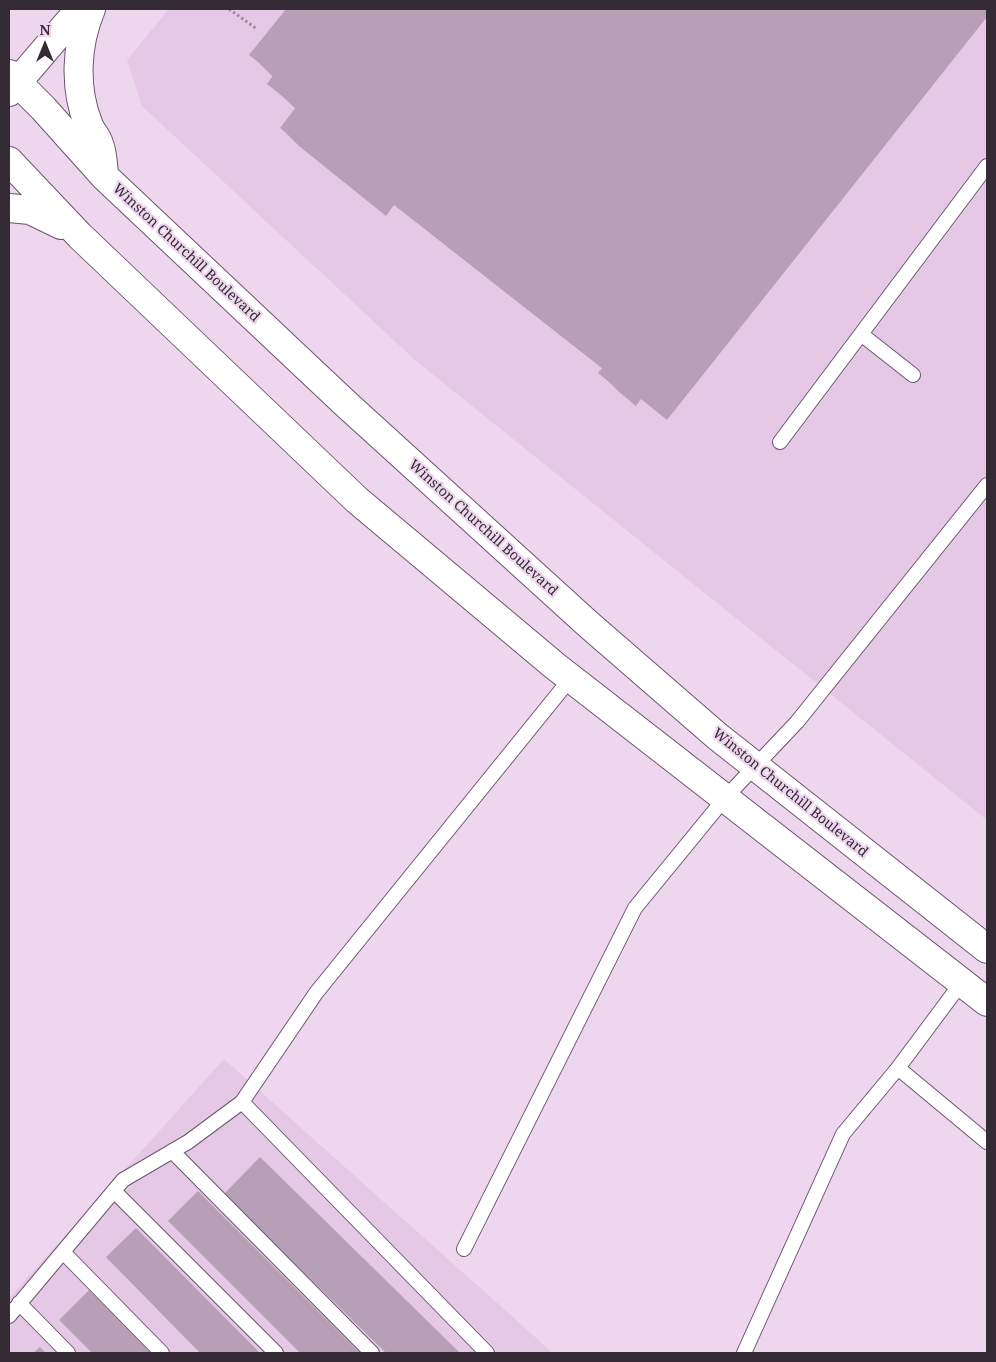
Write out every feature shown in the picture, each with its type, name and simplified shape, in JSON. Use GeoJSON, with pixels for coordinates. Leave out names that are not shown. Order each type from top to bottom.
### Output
{"type":"FeatureCollection","features":[{"type":"Feature","properties":{"kind":"main road"},"geometry":{"type":"LineString","coordinates":[[12,83],[80,9]]}},
{"type":"Feature","properties":{"kind":"main road"},"geometry":{"type":"LineString","coordinates":[[91,9],[84,24],[78,76],[88,125],[99,144],[104,176]]}},
{"type":"Feature","properties":{"kind":"main road","name":"Winston Churchill Boulevard"},"geometry":{"type":"LineString","coordinates":[[12,83],[104,176],[346,404],[574,611],[718,736],[987,949]]}},
{"type":"Feature","properties":{"kind":"main road"},"geometry":{"type":"LineString","coordinates":[[9,161],[80,236],[358,500],[571,678],[987,1002]]}},
{"type":"Feature","properties":{"kind":"main road"},"geometry":{"type":"LineString","coordinates":[[9,208],[30,210],[49,218],[80,236]]}},
{"type":"Feature","properties":{"kind":"lane"},"geometry":{"type":"LineString","coordinates":[[780,442],[987,166]]}},
{"type":"Feature","properties":{"kind":"lane"},"geometry":{"type":"LineString","coordinates":[[861,334],[913,375]]}},
{"type":"Feature","properties":{"kind":"lane"},"geometry":{"type":"LineString","coordinates":[[464,1249],[635,908],[726,798],[797,722],[987,484]]}},
{"type":"Feature","properties":{"kind":"lane"},"geometry":{"type":"LineString","coordinates":[[9,1316],[123,1180],[188,1142],[242,1102],[316,992],[571,678]]}},
{"type":"Feature","properties":{"kind":"lane"},"geometry":{"type":"LineString","coordinates":[[744,1353],[843,1134],[898,1068],[962,982]]}},
{"type":"Feature","properties":{"kind":"lane"},"geometry":{"type":"LineString","coordinates":[[898,1068],[987,1142]]}},
{"type":"Feature","properties":{"kind":"lane"},"geometry":{"type":"LineString","coordinates":[[242,1102],[487,1353]]}},
{"type":"Feature","properties":{"kind":"lane"},"geometry":{"type":"LineString","coordinates":[[172,1151],[372,1353]]}},
{"type":"Feature","properties":{"kind":"lane"},"geometry":{"type":"LineString","coordinates":[[114,1191],[276,1353]]}},
{"type":"Feature","properties":{"kind":"lane"},"geometry":{"type":"LineString","coordinates":[[62,1252],[162,1353]]}},
{"type":"Feature","properties":{"kind":"lane"},"geometry":{"type":"LineString","coordinates":[[19,1303],[68,1353]]}},
{"type":"Feature","properties":{"kind":"path"},"geometry":{"type":"LineString","coordinates":[[229,9],[257,29]]}},
{"type":"Feature","properties":{"kind":"shaded area"},"geometry":{"type":"Polygon","coordinates":[[[169,9],[987,9],[987,820],[416,361],[142,106],[127,60],[169,9]]]}},
{"type":"Feature","properties":{"kind":"shaded area"},"geometry":{"type":"Polygon","coordinates":[[[224,1059],[553,1353],[9,1353],[9,1298],[224,1059]]]}},
{"type":"Feature","properties":{"kind":"building"},"geometry":{"type":"Polygon","coordinates":[[[286,9],[962,9],[649,404],[622,383],[618,389],[598,373],[603,367],[376,189],[368,200],[280,128],[296,107],[267,84],[274,74],[249,55],[286,9]]]}},
{"type":"Feature","properties":{"kind":"building"},"geometry":{"type":"Polygon","coordinates":[[[260,1157],[460,1353],[386,1353],[224,1194],[260,1157]]]}},
{"type":"Feature","properties":{"kind":"building"},"geometry":{"type":"Polygon","coordinates":[[[198,1191],[360,1353],[300,1353],[168,1221],[198,1191]]]}},
{"type":"Feature","properties":{"kind":"building"},"geometry":{"type":"Polygon","coordinates":[[[136,1228],[260,1353],[200,1353],[106,1257],[136,1228]]]}},
{"type":"Feature","properties":{"kind":"building"},"geometry":{"type":"Polygon","coordinates":[[[89,1290],[151,1353],[92,1353],[59,1320],[89,1290]]]}}]}
